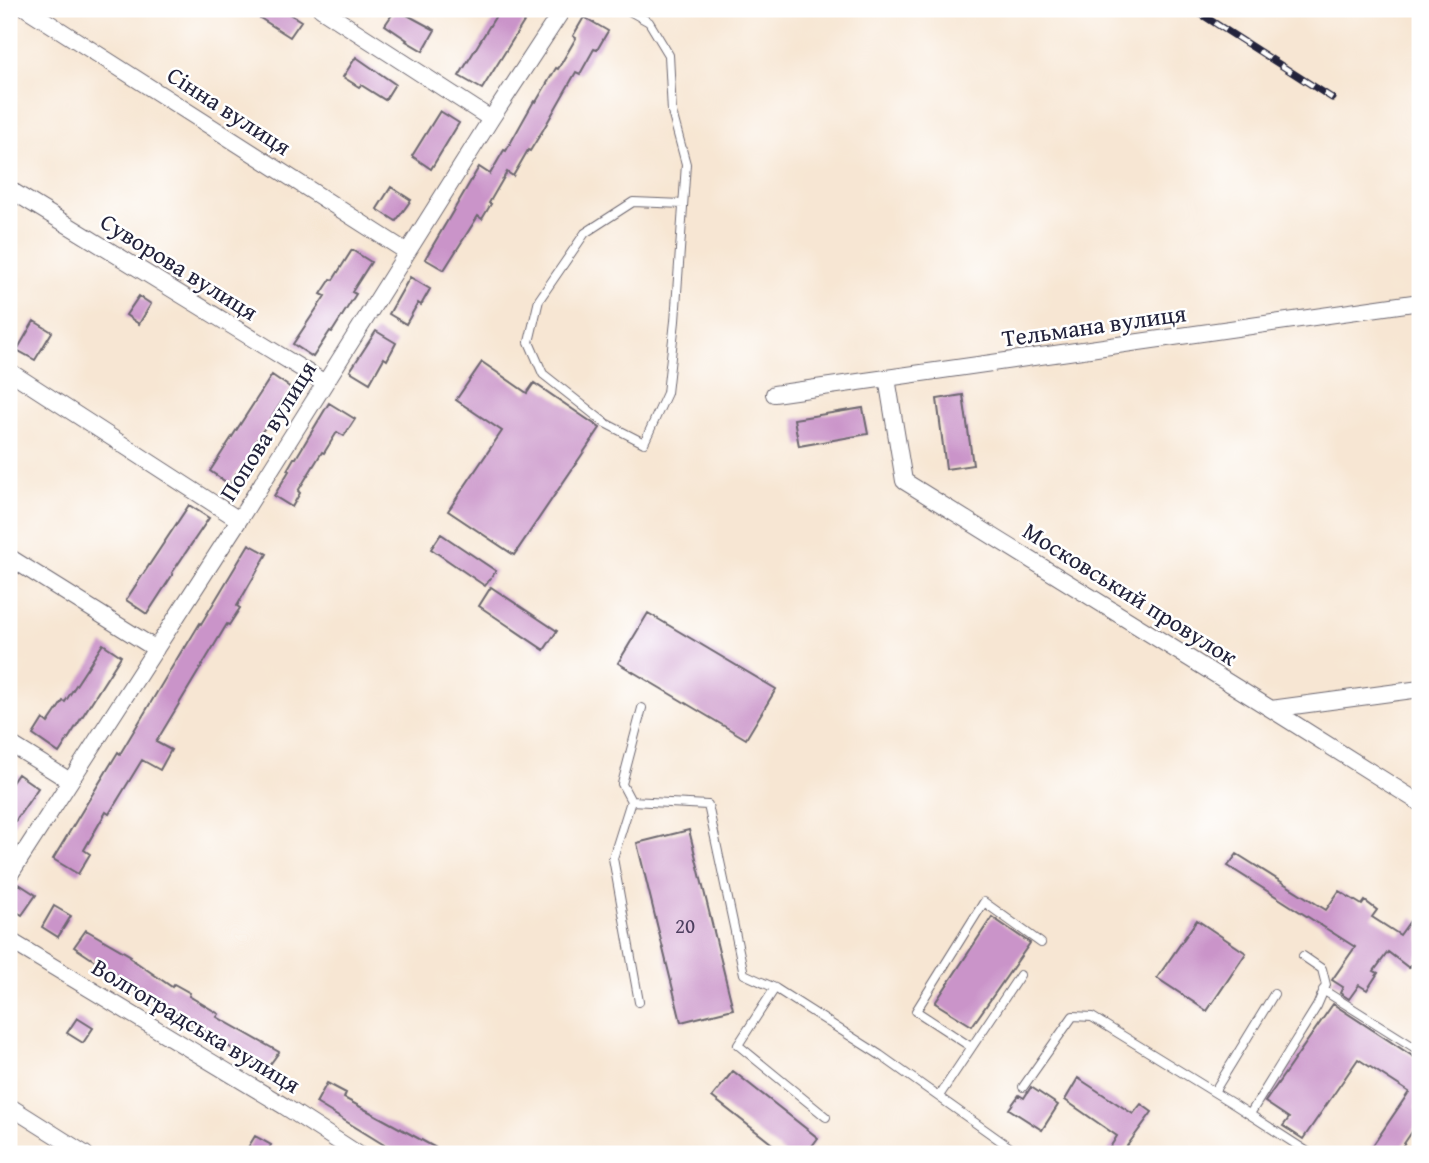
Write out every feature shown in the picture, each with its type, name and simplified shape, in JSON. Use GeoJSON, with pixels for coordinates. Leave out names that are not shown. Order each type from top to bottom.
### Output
{"type":"FeatureCollection","features":[{"type":"Feature","properties":{"kind":"street","name":"Сінна вулиця"},"geometry":{"type":"LineString","coordinates":[[27,9],[407,253]]}},
{"type":"Feature","properties":{"kind":"street"},"geometry":{"type":"LineString","coordinates":[[321,9],[491,118]]}},
{"type":"Feature","properties":{"kind":"street","name":"Попова вулиця"},"geometry":{"type":"LineString","coordinates":[[9,876],[239,520],[491,118],[563,9]]}},
{"type":"Feature","properties":{"kind":"street","name":"Суворова вулиця"},"geometry":{"type":"LineString","coordinates":[[9,189],[325,383]]}},
{"type":"Feature","properties":{"kind":"street","name":"Тельмана вулиця"},"geometry":{"type":"LineString","coordinates":[[774,394],[1420,302]]}},
{"type":"Feature","properties":{"kind":"street"},"geometry":{"type":"LineString","coordinates":[[9,371],[239,520]]}},
{"type":"Feature","properties":{"kind":"street","name":"Московський провулок"},"geometry":{"type":"LineString","coordinates":[[887,378],[904,481],[1420,803]]}},
{"type":"Feature","properties":{"kind":"street"},"geometry":{"type":"LineString","coordinates":[[9,557],[156,649]]}},
{"type":"Feature","properties":{"kind":"street"},"geometry":{"type":"LineString","coordinates":[[1271,709],[1420,689]]}},
{"type":"Feature","properties":{"kind":"street"},"geometry":{"type":"LineString","coordinates":[[9,743],[70,781]]}},
{"type":"Feature","properties":{"kind":"street","name":"Волгоградська вулиця"},"geometry":{"type":"LineString","coordinates":[[9,940],[284,1106],[358,1154]]}},
{"type":"Feature","properties":{"kind":"street"},"geometry":{"type":"LineString","coordinates":[[9,1106],[85,1154]]}},
{"type":"Feature","properties":{"kind":"lane"},"geometry":{"type":"LineString","coordinates":[[626,9],[649,22],[669,55],[671,112],[686,164],[667,393],[644,443],[605,423],[543,374],[529,342],[540,300],[585,233],[633,202],[682,204]]}},
{"type":"Feature","properties":{"kind":"lane"},"geometry":{"type":"LineString","coordinates":[[639,1002],[613,858],[631,801],[622,784],[642,708]]}},
{"type":"Feature","properties":{"kind":"lane"},"geometry":{"type":"LineString","coordinates":[[631,801],[708,805],[744,974],[775,988],[880,1055],[1019,1154]]}},
{"type":"Feature","properties":{"kind":"lane"},"geometry":{"type":"LineString","coordinates":[[971,1047],[916,1011],[984,902],[1041,943]]}},
{"type":"Feature","properties":{"kind":"lane"},"geometry":{"type":"LineString","coordinates":[[1250,1114],[1317,1006],[1326,985],[1322,969],[1303,956]]}},
{"type":"Feature","properties":{"kind":"lane"},"geometry":{"type":"LineString","coordinates":[[939,1096],[1020,975]]}},
{"type":"Feature","properties":{"kind":"lane"},"geometry":{"type":"LineString","coordinates":[[775,988],[738,1045],[827,1117]]}},
{"type":"Feature","properties":{"kind":"lane"},"geometry":{"type":"LineString","coordinates":[[1323,990],[1420,1051]]}},
{"type":"Feature","properties":{"kind":"lane"},"geometry":{"type":"LineString","coordinates":[[1214,1092],[1274,994]]}},
{"type":"Feature","properties":{"kind":"lane"},"geometry":{"type":"LineString","coordinates":[[1023,1087],[1073,1016],[1091,1017],[1311,1154]]}},
{"type":"Feature","properties":{"kind":"building"},"geometry":{"type":"Polygon","coordinates":[[[246,9],[281,9],[301,21],[290,37],[246,9]]]}},
{"type":"Feature","properties":{"kind":"building"},"geometry":{"type":"Polygon","coordinates":[[[396,9],[435,30],[423,51],[385,25],[396,9]]]}},
{"type":"Feature","properties":{"kind":"building"},"geometry":{"type":"Polygon","coordinates":[[[500,9],[532,9],[482,89],[459,76],[500,9]]]}},
{"type":"Feature","properties":{"kind":"building"},"geometry":{"type":"Polygon","coordinates":[[[584,17],[608,31],[597,50],[594,49],[580,74],[576,72],[530,151],[528,150],[513,176],[507,172],[482,219],[478,216],[444,270],[425,259],[479,167],[490,174],[504,150],[506,151],[534,101],[536,102],[556,68],[558,69],[576,38],[573,36],[584,17]]]}},
{"type":"Feature","properties":{"kind":"building"},"geometry":{"type":"Polygon","coordinates":[[[356,57],[395,84],[385,100],[343,77],[356,57]]]}},
{"type":"Feature","properties":{"kind":"building"},"geometry":{"type":"Polygon","coordinates":[[[440,111],[459,123],[431,169],[412,156],[440,111]]]}},
{"type":"Feature","properties":{"kind":"building"},"geometry":{"type":"Polygon","coordinates":[[[391,187],[411,200],[396,221],[377,209],[391,187]]]}},
{"type":"Feature","properties":{"kind":"building"},"geometry":{"type":"Polygon","coordinates":[[[352,250],[371,262],[352,292],[356,294],[313,357],[293,344],[325,296],[321,294],[352,250]]]}},
{"type":"Feature","properties":{"kind":"building"},"geometry":{"type":"Polygon","coordinates":[[[410,277],[430,289],[406,324],[389,314],[410,277]]]}},
{"type":"Feature","properties":{"kind":"building"},"geometry":{"type":"Polygon","coordinates":[[[139,296],[151,304],[139,324],[126,315],[139,296]]]}},
{"type":"Feature","properties":{"kind":"building"},"geometry":{"type":"Polygon","coordinates":[[[34,321],[52,332],[35,360],[17,350],[34,321]]]}},
{"type":"Feature","properties":{"kind":"building"},"geometry":{"type":"Polygon","coordinates":[[[376,331],[396,343],[370,383],[350,371],[376,331]]]}},
{"type":"Feature","properties":{"kind":"building"},"geometry":{"type":"Polygon","coordinates":[[[482,362],[527,393],[534,383],[600,428],[514,555],[448,511],[502,431],[456,400],[482,362]]]}},
{"type":"Feature","properties":{"kind":"building"},"geometry":{"type":"Polygon","coordinates":[[[272,375],[291,388],[229,484],[210,471],[272,375]]]}},
{"type":"Feature","properties":{"kind":"building"},"geometry":{"type":"Polygon","coordinates":[[[963,395],[973,465],[946,469],[937,399],[963,395]]]}},
{"type":"Feature","properties":{"kind":"building"},"geometry":{"type":"Polygon","coordinates":[[[329,403],[355,419],[344,436],[337,432],[324,453],[322,452],[298,491],[300,493],[292,507],[274,496],[294,458],[329,403]]]}},
{"type":"Feature","properties":{"kind":"building"},"geometry":{"type":"Polygon","coordinates":[[[863,408],[868,434],[799,446],[794,419],[863,408]]]}},
{"type":"Feature","properties":{"kind":"building"},"geometry":{"type":"Polygon","coordinates":[[[189,505],[209,518],[147,614],[126,600],[189,505]]]}},
{"type":"Feature","properties":{"kind":"building"},"geometry":{"type":"Polygon","coordinates":[[[441,534],[496,571],[485,586],[431,549],[441,534]]]}},
{"type":"Feature","properties":{"kind":"building"},"geometry":{"type":"Polygon","coordinates":[[[249,544],[267,554],[237,606],[240,608],[229,625],[227,624],[156,742],[171,750],[160,770],[142,760],[84,850],[90,854],[78,874],[53,859],[249,544]]]}},
{"type":"Feature","properties":{"kind":"building"},"geometry":{"type":"Polygon","coordinates":[[[491,587],[557,631],[544,650],[479,606],[491,587]]]}},
{"type":"Feature","properties":{"kind":"building"},"geometry":{"type":"Polygon","coordinates":[[[648,613],[776,689],[746,739],[618,663],[648,613]]]}},
{"type":"Feature","properties":{"kind":"building"},"geometry":{"type":"Polygon","coordinates":[[[103,644],[121,656],[59,753],[33,735],[43,719],[48,723],[63,701],[65,702],[103,644]]]}},
{"type":"Feature","properties":{"kind":"building"},"geometry":{"type":"Polygon","coordinates":[[[18,774],[38,788],[9,830],[9,787],[18,774]]]}},
{"type":"Feature","properties":{"kind":"building"},"geometry":{"type":"Polygon","coordinates":[[[689,830],[733,1009],[681,1022],[637,843],[689,830]]]}},
{"type":"Feature","properties":{"kind":"building"},"geometry":{"type":"Polygon","coordinates":[[[1237,854],[1326,910],[1339,891],[1362,905],[1365,901],[1377,910],[1372,917],[1400,935],[1413,917],[1420,922],[1420,952],[1409,968],[1388,952],[1374,971],[1378,973],[1367,990],[1359,985],[1349,999],[1340,993],[1343,987],[1332,980],[1355,947],[1228,866],[1237,854]]]}},
{"type":"Feature","properties":{"kind":"building"},"geometry":{"type":"Polygon","coordinates":[[[19,884],[36,895],[22,915],[9,907],[9,901],[19,884]]]}},
{"type":"Feature","properties":{"kind":"building"},"geometry":{"type":"Polygon","coordinates":[[[54,906],[71,916],[58,937],[42,927],[54,906]]]}},
{"type":"Feature","properties":{"kind":"building"},"geometry":{"type":"Polygon","coordinates":[[[992,917],[1030,943],[972,1026],[935,1003],[992,917]]]}},
{"type":"Feature","properties":{"kind":"building"},"geometry":{"type":"Polygon","coordinates":[[[1197,920],[1246,953],[1207,1011],[1157,978],[1197,920]]]}},
{"type":"Feature","properties":{"kind":"building"},"geometry":{"type":"Polygon","coordinates":[[[86,930],[131,956],[130,958],[172,987],[174,984],[190,993],[189,996],[219,1014],[217,1017],[279,1052],[266,1070],[151,1000],[129,985],[131,983],[74,947],[86,930]]]}},
{"type":"Feature","properties":{"kind":"building"},"geometry":{"type":"Polygon","coordinates":[[[1333,1004],[1420,1061],[1420,1099],[1415,1108],[1420,1111],[1420,1120],[1397,1154],[1367,1154],[1409,1092],[1358,1059],[1303,1139],[1283,1126],[1289,1118],[1265,1102],[1333,1004]]]}},
{"type":"Feature","properties":{"kind":"building"},"geometry":{"type":"Polygon","coordinates":[[[77,1018],[93,1028],[83,1043],[67,1033],[77,1018]]]}},
{"type":"Feature","properties":{"kind":"building"},"geometry":{"type":"Polygon","coordinates":[[[733,1071],[818,1138],[806,1154],[785,1154],[712,1097],[733,1071]]]}},
{"type":"Feature","properties":{"kind":"building"},"geometry":{"type":"Polygon","coordinates":[[[1078,1078],[1133,1114],[1141,1104],[1152,1112],[1121,1154],[1106,1154],[1117,1136],[1065,1100],[1078,1078]]]}},
{"type":"Feature","properties":{"kind":"building"},"geometry":{"type":"Polygon","coordinates":[[[327,1083],[346,1093],[344,1098],[447,1154],[399,1154],[316,1103],[327,1083]]]}},
{"type":"Feature","properties":{"kind":"building"},"geometry":{"type":"Polygon","coordinates":[[[1031,1087],[1058,1105],[1042,1130],[1009,1109],[1019,1095],[1024,1098],[1031,1087]]]}},
{"type":"Feature","properties":{"kind":"building"},"geometry":{"type":"Polygon","coordinates":[[[255,1136],[271,1145],[266,1154],[244,1154],[255,1136]]]}},
{"type":"Feature","properties":{"kind":"railway"},"geometry":{"type":"LineString","coordinates":[[1193,9],[1332,98]]}}]}
